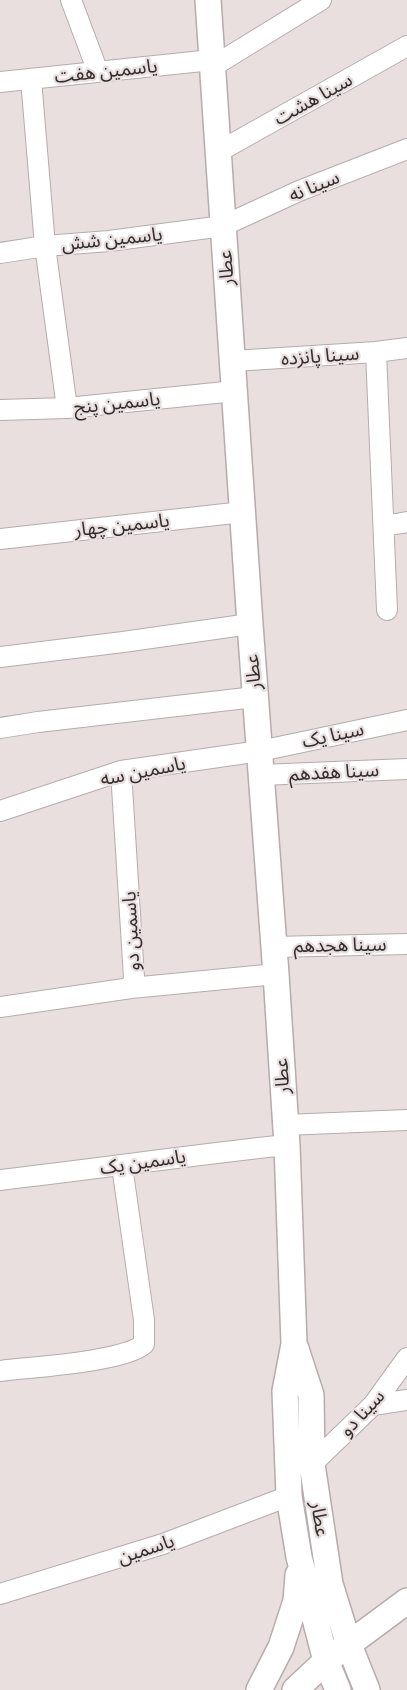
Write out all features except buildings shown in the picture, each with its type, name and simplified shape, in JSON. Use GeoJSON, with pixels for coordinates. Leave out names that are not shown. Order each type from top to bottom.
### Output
{"type":"FeatureCollection","features":[{"type":"Feature","properties":{"kind":"street"},"geometry":{"type":"LineString","coordinates":[[71,0],[98,72]]}},
{"type":"Feature","properties":{"kind":"street","name":"عطار"},"geometry":{"type":"LineString","coordinates":[[208,0],[286,1135],[294,1344],[285,1391],[289,1496],[299,1557],[326,1662],[338,1690]]}},
{"type":"Feature","properties":{"kind":"street"},"geometry":{"type":"LineString","coordinates":[[212,63],[321,0]]}},
{"type":"Feature","properties":{"kind":"street","name":"سینا هشت"},"geometry":{"type":"LineString","coordinates":[[218,152],[407,46]]}},
{"type":"Feature","properties":{"kind":"street","name":"یاسمین هفت"},"geometry":{"type":"LineString","coordinates":[[0,82],[212,63]]}},
{"type":"Feature","properties":{"kind":"street"},"geometry":{"type":"LineString","coordinates":[[32,79],[45,246],[67,408]]}},
{"type":"Feature","properties":{"kind":"street","name":"سینا نه"},"geometry":{"type":"LineString","coordinates":[[224,226],[299,191],[407,150]]}},
{"type":"Feature","properties":{"kind":"street","name":"یاسمین شش"},"geometry":{"type":"LineString","coordinates":[[0,253],[45,246],[109,241],[224,226]]}},
{"type":"Feature","properties":{"kind":"street","name":"سینا پانزده"},"geometry":{"type":"LineString","coordinates":[[233,361],[376,352],[407,348]]}},
{"type":"Feature","properties":{"kind":"street"},"geometry":{"type":"LineString","coordinates":[[376,352],[387,610]]}},
{"type":"Feature","properties":{"kind":"street","name":"یاسمین پنج"},"geometry":{"type":"LineString","coordinates":[[0,410],[67,408],[235,391]]}},
{"type":"Feature","properties":{"kind":"street","name":"یاسمین چهار"},"geometry":{"type":"LineString","coordinates":[[0,539],[243,512]]}},
{"type":"Feature","properties":{"kind":"street"},"geometry":{"type":"LineString","coordinates":[[384,526],[407,522]]}},
{"type":"Feature","properties":{"kind":"street"},"geometry":{"type":"LineString","coordinates":[[0,657],[250,624]]}},
{"type":"Feature","properties":{"kind":"street"},"geometry":{"type":"LineString","coordinates":[[0,728],[255,697]]}},
{"type":"Feature","properties":{"kind":"street","name":"سینا یک"},"geometry":{"type":"LineString","coordinates":[[260,751],[407,720]]}},
{"type":"Feature","properties":{"kind":"street","name":"یاسمین سه"},"geometry":{"type":"LineString","coordinates":[[0,811],[121,771],[260,751]]}},
{"type":"Feature","properties":{"kind":"street","name":"سینا هفدهم"},"geometry":{"type":"LineString","coordinates":[[261,775],[407,769]]}},
{"type":"Feature","properties":{"kind":"street","name":"یاسمین دو"},"geometry":{"type":"LineString","coordinates":[[0,1007],[131,988],[134,978],[121,771]]}},
{"type":"Feature","properties":{"kind":"street","name":"سینا هجدهم"},"geometry":{"type":"LineString","coordinates":[[273,946],[407,944]]}},
{"type":"Feature","properties":{"kind":"street"},"geometry":{"type":"LineString","coordinates":[[131,988],[276,974]]}},
{"type":"Feature","properties":{"kind":"street","name":"یاسمین یک"},"geometry":{"type":"LineString","coordinates":[[0,1180],[122,1166],[197,1154],[286,1135],[407,1120]]}},
{"type":"Feature","properties":{"kind":"street"},"geometry":{"type":"LineString","coordinates":[[0,1371],[108,1358],[131,1352],[144,1344],[144,1320],[122,1166]]}},
{"type":"Feature","properties":{"kind":"street","name":"عطار"},"geometry":{"type":"LineString","coordinates":[[294,1344],[311,1394],[312,1464],[330,1584],[349,1645],[367,1690]]}},
{"type":"Feature","properties":{"kind":"street","name":"سینا دو"},"geometry":{"type":"LineString","coordinates":[[312,1464],[374,1405],[407,1358]]}},
{"type":"Feature","properties":{"kind":"street"},"geometry":{"type":"LineString","coordinates":[[374,1405],[407,1400]]}},
{"type":"Feature","properties":{"kind":"street","name":"یاسمین"},"geometry":{"type":"LineString","coordinates":[[0,1594],[163,1544],[289,1496]]}},
{"type":"Feature","properties":{"kind":"street"},"geometry":{"type":"LineString","coordinates":[[260,1690],[281,1647],[296,1601],[299,1557]]}},
{"type":"Feature","properties":{"kind":"street"},"geometry":{"type":"LineString","coordinates":[[295,1690],[326,1662],[407,1601]]}}]}
